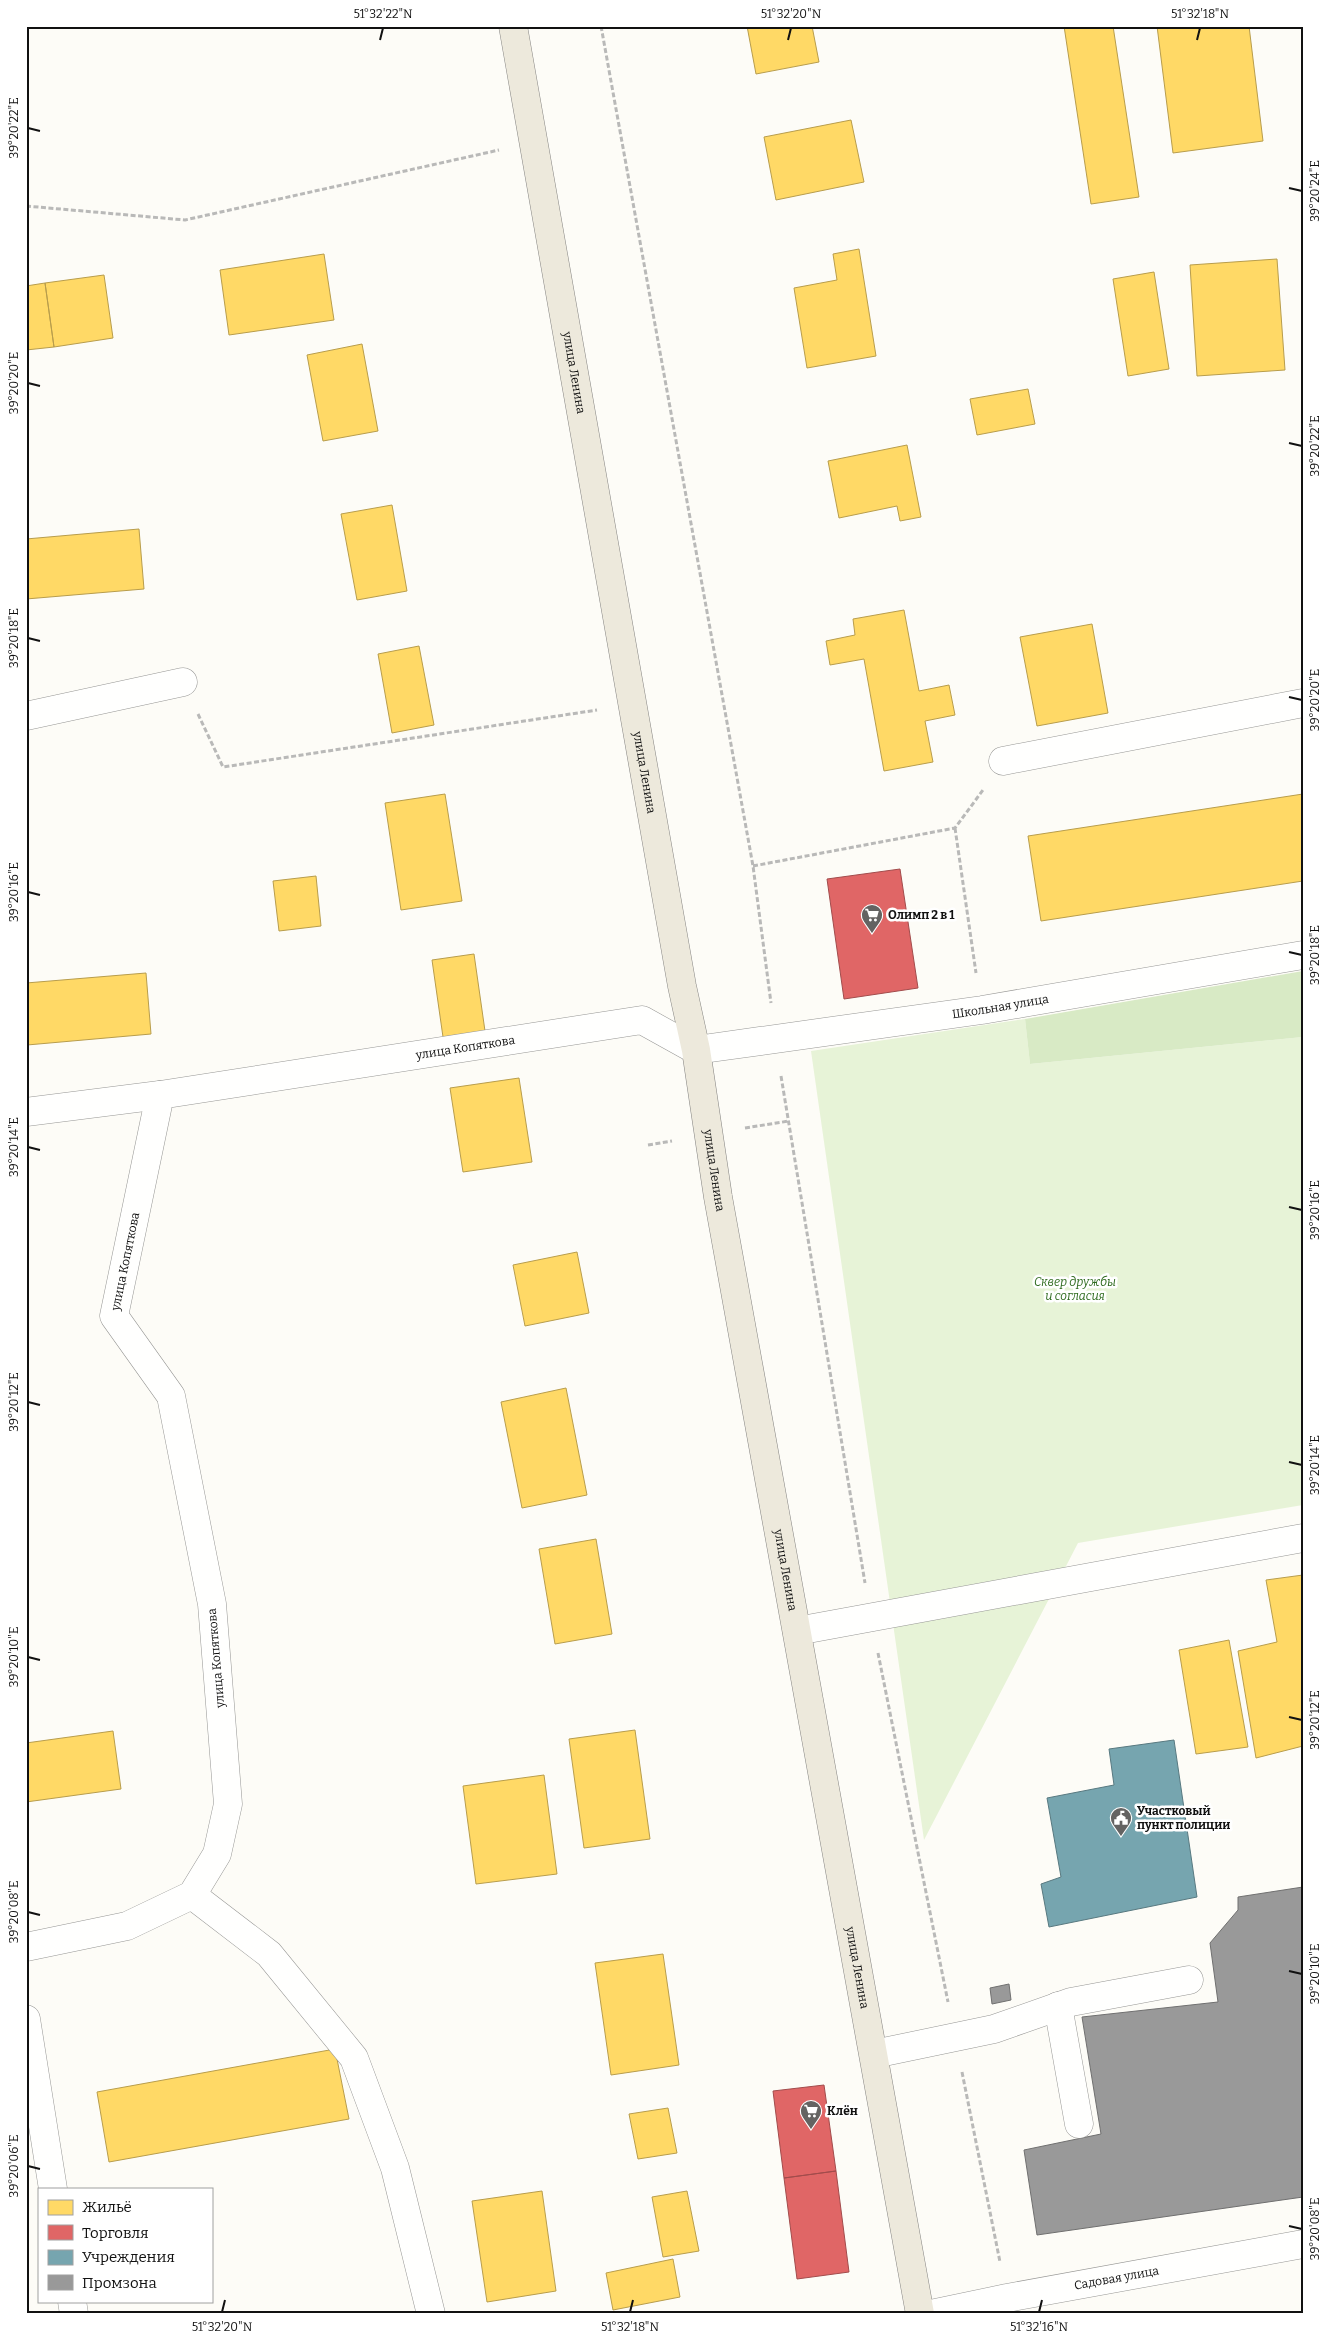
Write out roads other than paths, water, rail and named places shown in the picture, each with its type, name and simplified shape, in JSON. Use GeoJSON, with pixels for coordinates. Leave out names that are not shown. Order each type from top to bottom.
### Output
{"type":"FeatureCollection","features":[{"type":"Feature","properties":{"kind":"main road","name":"улица Ленина"},"geometry":{"type":"LineString","coordinates":[[513,26],[682,986],[696,1050],[718,1197],[920,2314]]}},
{"type":"Feature","properties":{"kind":"street"},"geometry":{"type":"LineString","coordinates":[[26,716],[183,682]]}},
{"type":"Feature","properties":{"kind":"street"},"geometry":{"type":"LineString","coordinates":[[1003,761],[1303,703]]}},
{"type":"Feature","properties":{"kind":"street","name":"Школьная улица"},"geometry":{"type":"LineString","coordinates":[[696,1050],[982,1010],[1303,955]]}},
{"type":"Feature","properties":{"kind":"street","name":"улица Копяткова"},"geometry":{"type":"LineString","coordinates":[[192,1895],[217,1854],[228,1804],[212,1604],[171,1396],[114,1316],[160,1095],[642,1020],[696,1050]]}},
{"type":"Feature","properties":{"kind":"street"},"geometry":{"type":"LineString","coordinates":[[26,1112],[160,1095]]}},
{"type":"Feature","properties":{"kind":"street"},"geometry":{"type":"LineString","coordinates":[[797,1631],[1303,1538]]}},
{"type":"Feature","properties":{"kind":"street"},"geometry":{"type":"LineString","coordinates":[[26,1947],[127,1926],[192,1895],[269,1954],[354,2058],[395,2168],[431,2314]]}},
{"type":"Feature","properties":{"kind":"street"},"geometry":{"type":"LineString","coordinates":[[874,2054],[994,2029],[1058,2006],[1189,1980]]}},
{"type":"Feature","properties":{"kind":"street"},"geometry":{"type":"LineString","coordinates":[[1058,2006],[1079,2124]]}},
{"type":"Feature","properties":{"kind":"street"},"geometry":{"type":"LineString","coordinates":[[26,2019],[54,2188]]}},
{"type":"Feature","properties":{"kind":"street","name":"Садовая улица"},"geometry":{"type":"LineString","coordinates":[[931,2314],[1007,2298],[1303,2244]]}},
{"type":"Feature","properties":{"kind":"place","name":"Олимп 2 в 1"},"geometry":{"type":"Point","coordinates":[872,934]}},
{"type":"Feature","properties":{"kind":"place","name":"Участковый пункт полиции"},"geometry":{"type":"Point","coordinates":[1121,1837]}},
{"type":"Feature","properties":{"kind":"place","name":"Клён"},"geometry":{"type":"Point","coordinates":[811,2130]}},
{"type":"Feature","properties":{"kind":"park label","name":"Сквер дружбы и согласия"},"geometry":{"type":"Point","coordinates":[1075,1289]}}]}
